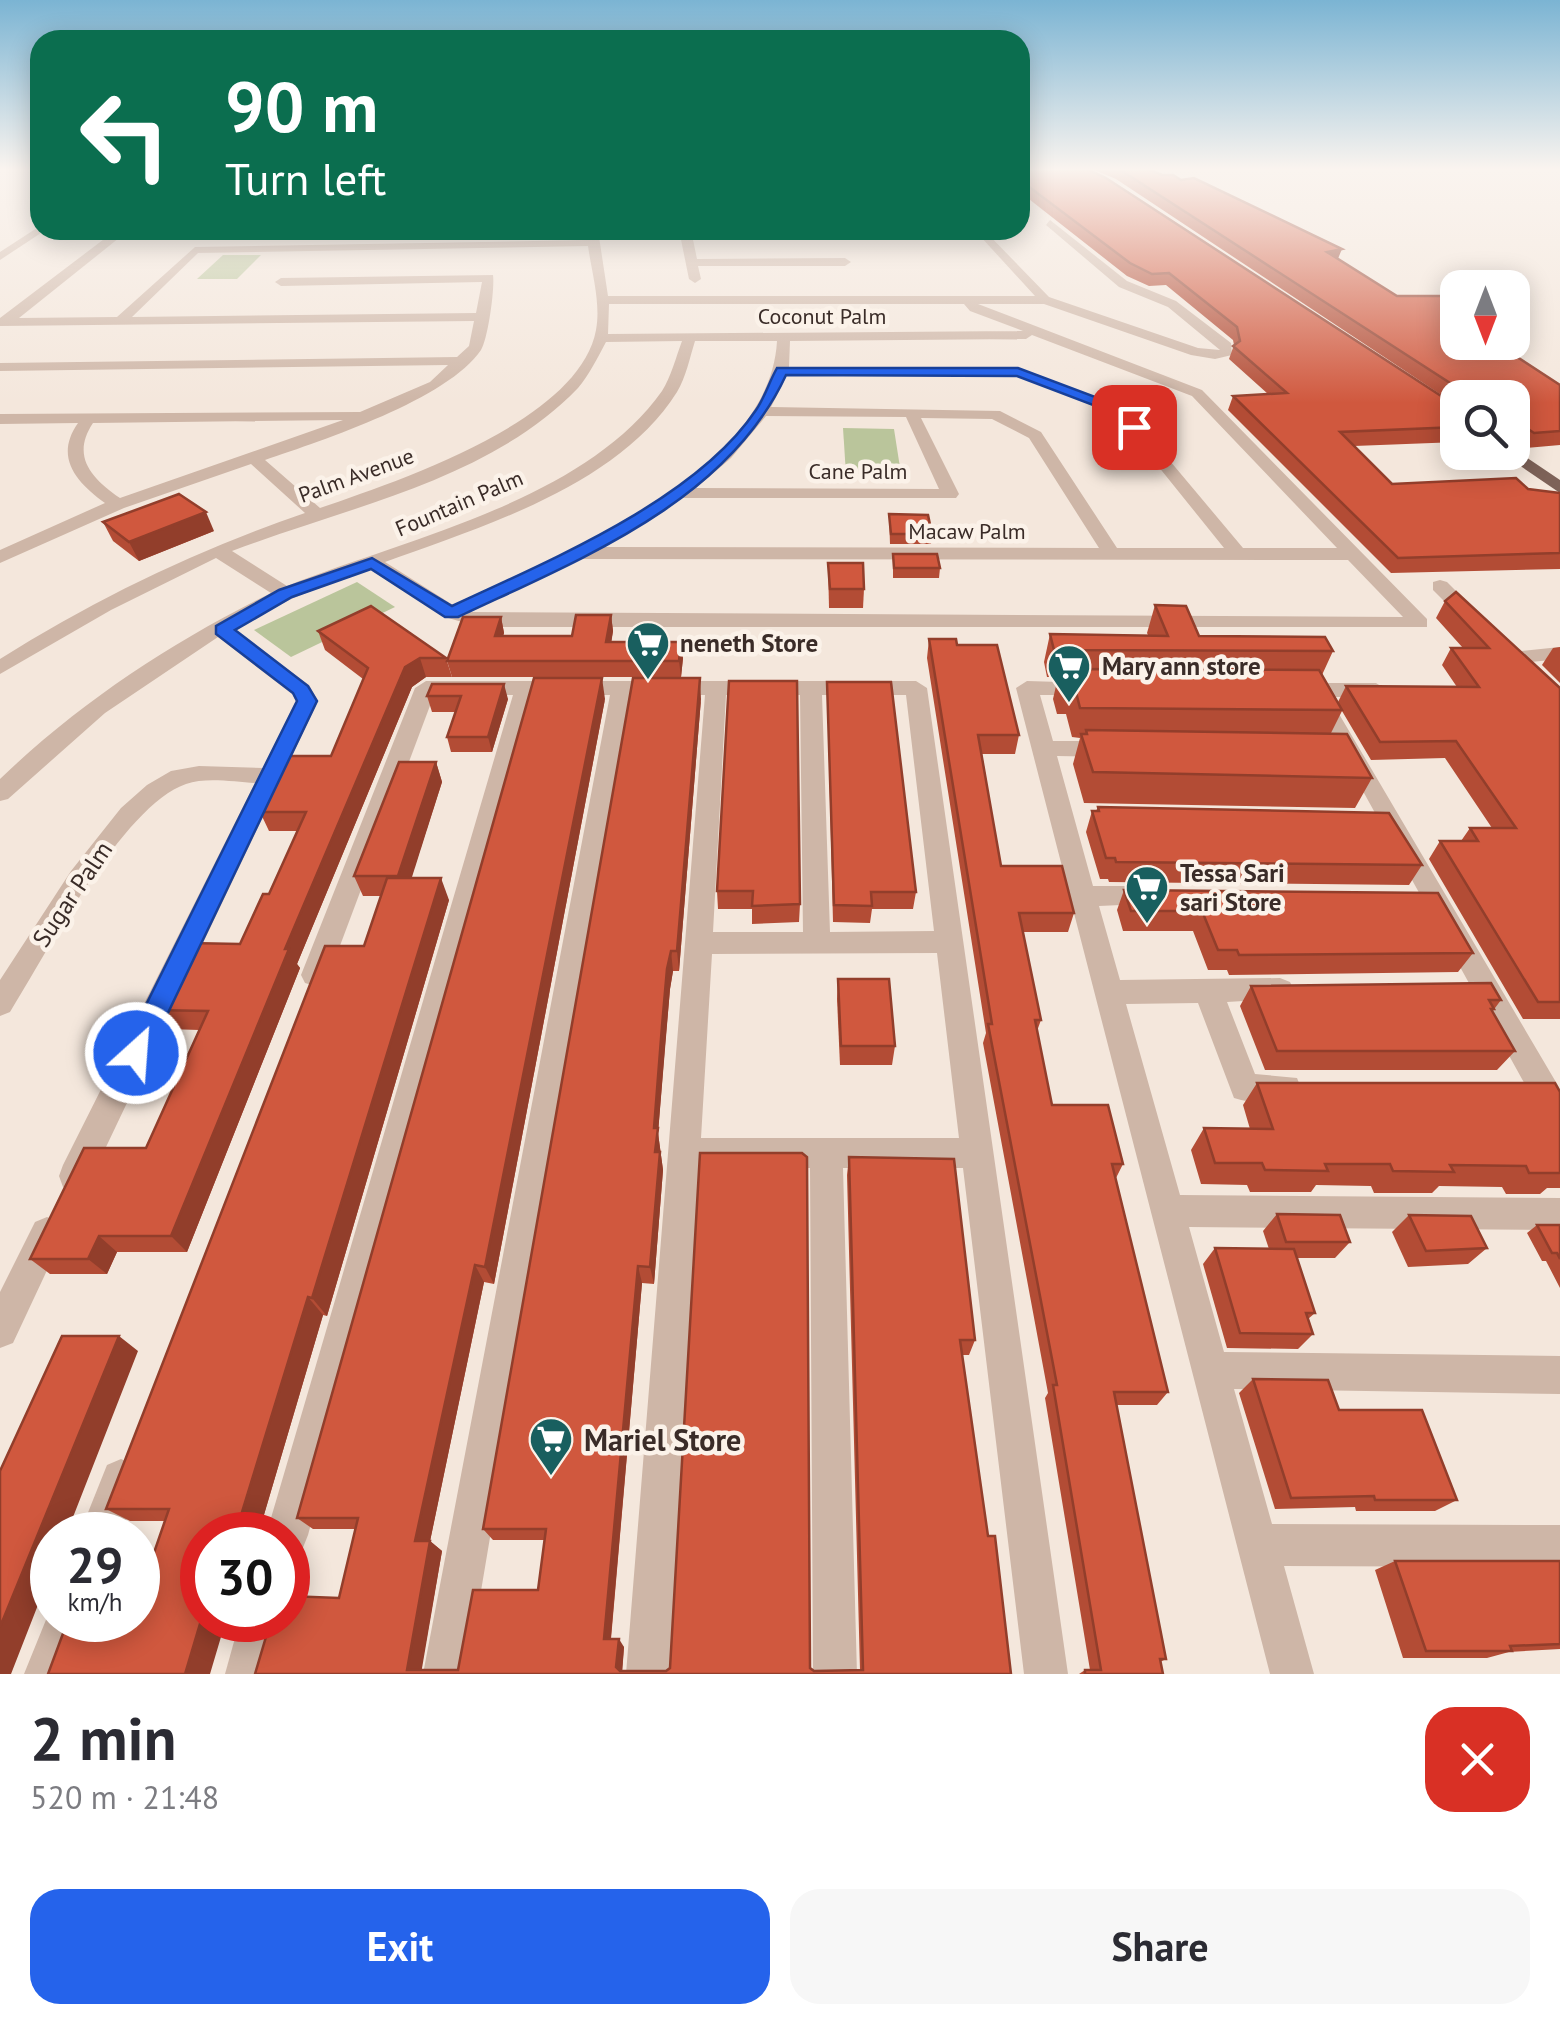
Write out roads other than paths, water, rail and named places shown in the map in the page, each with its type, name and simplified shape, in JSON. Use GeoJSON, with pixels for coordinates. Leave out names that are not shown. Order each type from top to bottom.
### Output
{"type":"FeatureCollection","features":[{"type":"Feature","properties":{"kind":"main road"},"geometry":{"type":"LineString","coordinates":[[1530,467],[1560,488]]}},
{"type":"Feature","properties":{"kind":"street"},"geometry":{"type":"LineString","coordinates":[[3,322],[100,247]]}},
{"type":"Feature","properties":{"kind":"street"},"geometry":{"type":"LineString","coordinates":[[120,320],[194,250],[364,247]]}},
{"type":"Feature","properties":{"kind":"street"},"geometry":{"type":"LineString","coordinates":[[594,247],[602,338]]}},
{"type":"Feature","properties":{"kind":"street"},"geometry":{"type":"LineString","coordinates":[[688,247],[698,300]]}},
{"type":"Feature","properties":{"kind":"street"},"geometry":{"type":"LineString","coordinates":[[781,247],[784,264]]}},
{"type":"Feature","properties":{"kind":"street"},"geometry":{"type":"LineString","coordinates":[[994,247],[1044,300]]}},
{"type":"Feature","properties":{"kind":"street"},"geometry":{"type":"LineString","coordinates":[[601,300],[1044,300],[1196,352],[1227,352],[1226,346],[1172,304],[1123,284],[1079,247]]}},
{"type":"Feature","properties":{"kind":"street"},"geometry":{"type":"LineString","coordinates":[[270,301],[300,248]]}},
{"type":"Feature","properties":{"kind":"street"},"geometry":{"type":"LineString","coordinates":[[692,263],[845,262]]}},
{"type":"Feature","properties":{"kind":"street"},"geometry":{"type":"LineString","coordinates":[[0,557],[118,504],[255,459],[435,386],[476,347],[489,278],[120,320],[3,322]]}},
{"type":"Feature","properties":{"kind":"street"},"geometry":{"type":"LineString","coordinates":[[372,563],[452,613],[511,622],[1420,623],[1197,393],[975,308],[968,300]]}},
{"type":"Feature","properties":{"kind":"street"},"geometry":{"type":"LineString","coordinates":[[270,301],[483,317]]}},
{"type":"Feature","properties":{"kind":"street","name":"Coconut Palm"},"geometry":{"type":"LineString","coordinates":[[602,338],[1043,334]]}},
{"type":"Feature","properties":{"kind":"street","name":"Fountain Palm"},"geometry":{"type":"LineString","coordinates":[[0,793],[82,722],[166,661],[286,594],[467,528],[522,503],[595,460],[654,411],[683,369],[690,336]]}},
{"type":"Feature","properties":{"kind":"street"},"geometry":{"type":"LineString","coordinates":[[452,613],[579,553],[677,493],[720,460],[763,411],[782,371],[784,336]]}},
{"type":"Feature","properties":{"kind":"street","name":"Palm Avenue"},"geometry":{"type":"LineString","coordinates":[[0,668],[112,600],[218,550],[461,460],[512,434],[583,374],[602,338]]}},
{"type":"Feature","properties":{"kind":"street"},"geometry":{"type":"LineString","coordinates":[[0,367],[464,362]]}},
{"type":"Feature","properties":{"kind":"street"},"geometry":{"type":"LineString","coordinates":[[782,371],[1018,372],[1101,404],[1134,427],[1238,554]]}},
{"type":"Feature","properties":{"kind":"street"},"geometry":{"type":"LineString","coordinates":[[763,411],[994,414],[1035,435],[1111,554]]}},
{"type":"Feature","properties":{"kind":"street","name":"Cane Palm"},"geometry":{"type":"LineString","coordinates":[[677,493],[950,494],[912,414]]}},
{"type":"Feature","properties":{"kind":"street"},"geometry":{"type":"LineString","coordinates":[[0,419],[369,415]]}},
{"type":"Feature","properties":{"kind":"street"},"geometry":{"type":"LineString","coordinates":[[88,418],[74,437],[72,449],[85,481],[118,504]]}},
{"type":"Feature","properties":{"kind":"street"},"geometry":{"type":"LineString","coordinates":[[255,459],[315,514]]}},
{"type":"Feature","properties":{"kind":"street"},"geometry":{"type":"LineString","coordinates":[[218,550],[286,594]]}},
{"type":"Feature","properties":{"kind":"street","name":"Macaw Palm"},"geometry":{"type":"LineString","coordinates":[[579,553],[1356,554]]}},
{"type":"Feature","properties":{"kind":"street"},"geometry":{"type":"LineString","coordinates":[[1440,586],[1536,678]]}},
{"type":"Feature","properties":{"kind":"street"},"geometry":{"type":"LineString","coordinates":[[0,1330],[307,701],[301,690],[222,630]]}},
{"type":"Feature","properties":{"kind":"street"},"geometry":{"type":"LineString","coordinates":[[1501,646],[1560,653]]}},
{"type":"Feature","properties":{"kind":"street"},"geometry":{"type":"LineString","coordinates":[[306,1001],[426,688],[916,688],[1046,1674]]}},
{"type":"Feature","properties":{"kind":"street"},"geometry":{"type":"LineString","coordinates":[[293,1512],[526,688]]}},
{"type":"Feature","properties":{"kind":"street"},"geometry":{"type":"LineString","coordinates":[[445,1674],[622,688]]}},
{"type":"Feature","properties":{"kind":"street"},"geometry":{"type":"LineString","coordinates":[[648,1674],[716,688]]}},
{"type":"Feature","properties":{"kind":"street"},"geometry":{"type":"LineString","coordinates":[[811,688],[817,942]]}},
{"type":"Feature","properties":{"kind":"street"},"geometry":{"type":"LineString","coordinates":[[1104,688],[1027,688],[1043,748],[1071,815],[1083,896],[1292,1674]]}},
{"type":"Feature","properties":{"kind":"street"},"geometry":{"type":"LineString","coordinates":[[1277,690],[1407,690]]}},
{"type":"Feature","properties":{"kind":"street"},"geometry":{"type":"LineString","coordinates":[[1315,690],[1342,752],[1391,822],[1560,1118]]}},
{"type":"Feature","properties":{"kind":"street"},"geometry":{"type":"LineString","coordinates":[[1043,748],[1139,749]]}},
{"type":"Feature","properties":{"kind":"street","name":"Sugar Palm"},"geometry":{"type":"LineString","coordinates":[[0,1004],[108,837],[152,795],[180,776],[271,776]]}},
{"type":"Feature","properties":{"kind":"street"},"geometry":{"type":"LineString","coordinates":[[1352,820],[1391,822]]}},
{"type":"Feature","properties":{"kind":"street"},"geometry":{"type":"LineString","coordinates":[[1083,896],[1180,896]]}},
{"type":"Feature","properties":{"kind":"street"},"geometry":{"type":"LineString","coordinates":[[1396,899],[1435,899]]}},
{"type":"Feature","properties":{"kind":"street"},"geometry":{"type":"LineString","coordinates":[[698,943],[949,942]]}},
{"type":"Feature","properties":{"kind":"street"},"geometry":{"type":"LineString","coordinates":[[1446,988],[1485,987]]}},
{"type":"Feature","properties":{"kind":"street"},"geometry":{"type":"LineString","coordinates":[[1109,992],[1307,989]]}},
{"type":"Feature","properties":{"kind":"street"},"geometry":{"type":"LineString","coordinates":[[1208,990],[1245,1088],[1324,1088]]}},
{"type":"Feature","properties":{"kind":"street"},"geometry":{"type":"LineString","coordinates":[[1503,1088],[1543,1088]]}},
{"type":"Feature","properties":{"kind":"street"},"geometry":{"type":"LineString","coordinates":[[684,1153],[978,1153]]}},
{"type":"Feature","properties":{"kind":"street"},"geometry":{"type":"LineString","coordinates":[[826,1153],[835,1674]]}},
{"type":"Feature","properties":{"kind":"street"},"geometry":{"type":"LineString","coordinates":[[1167,1211],[1560,1214]]}},
{"type":"Feature","properties":{"kind":"street"},"geometry":{"type":"LineString","coordinates":[[1209,1370],[1560,1375]]}},
{"type":"Feature","properties":{"kind":"street"},"geometry":{"type":"LineString","coordinates":[[109,1512],[135,1443]]}},
{"type":"Feature","properties":{"kind":"street"},"geometry":{"type":"LineString","coordinates":[[1256,1546],[1560,1546]]}},
{"type":"Feature","properties":{"kind":"street"},"geometry":{"type":"LineString","coordinates":[[46,1674],[58,1642]]}},
{"type":"Feature","properties":{"kind":"street"},"geometry":{"type":"LineString","coordinates":[[247,1674],[256,1642]]}},
{"type":"Feature","properties":{"kind":"place","name":"neneth Store"},"geometry":{"type":"Point","coordinates":[648,681]}},
{"type":"Feature","properties":{"kind":"place","name":"Mary ann store"},"geometry":{"type":"Point","coordinates":[1069,704]}},
{"type":"Feature","properties":{"kind":"place","name":"Tessa Sari sari Store"},"geometry":{"type":"Point","coordinates":[1147,925]}},
{"type":"Feature","properties":{"kind":"place","name":"Mariel Store"},"geometry":{"type":"Point","coordinates":[551,1477]}}]}
